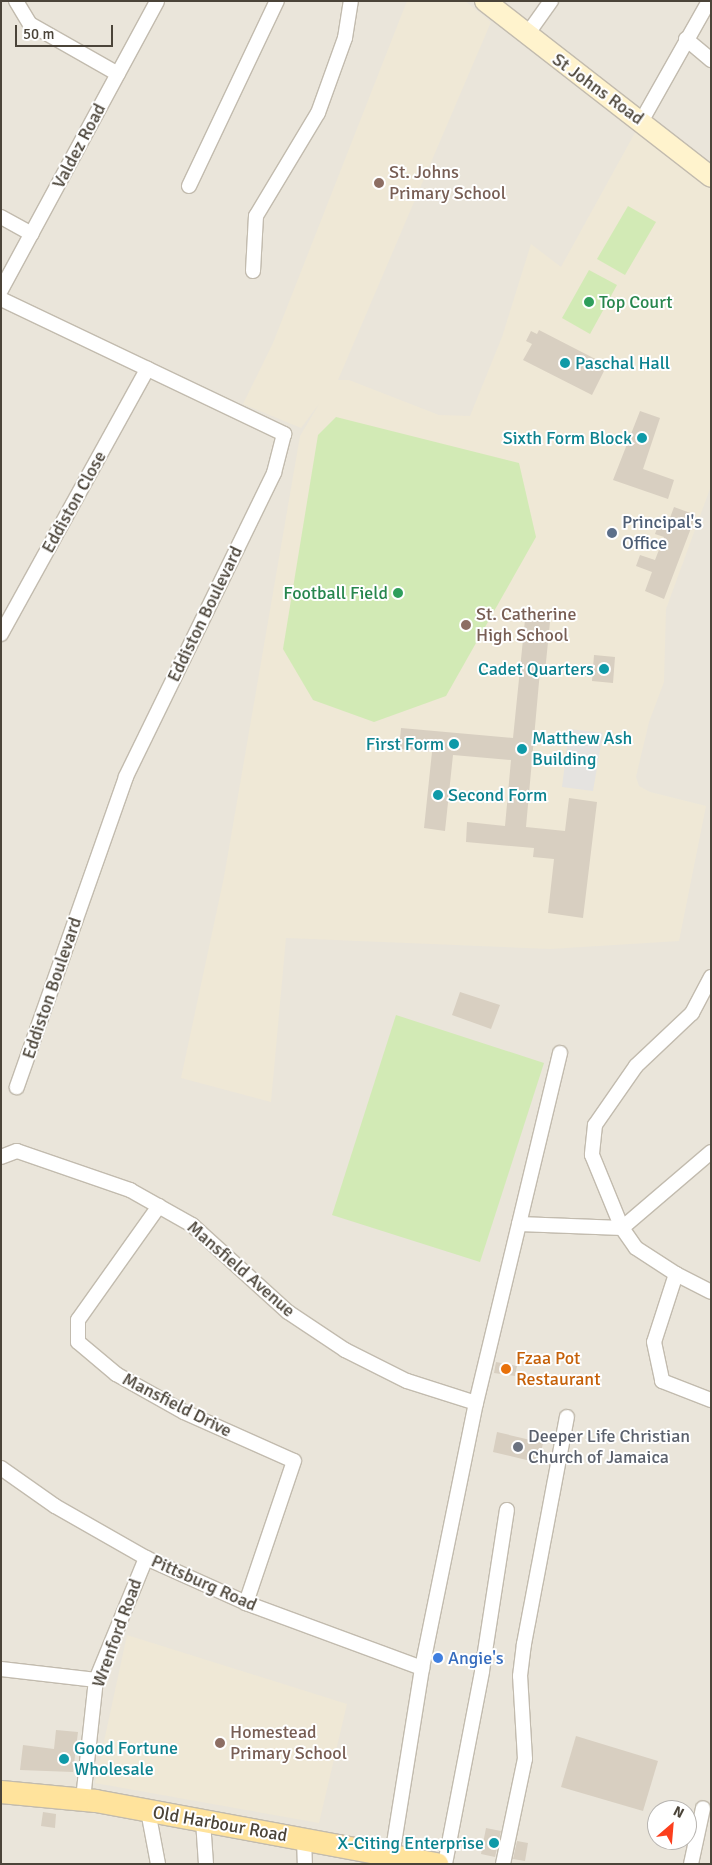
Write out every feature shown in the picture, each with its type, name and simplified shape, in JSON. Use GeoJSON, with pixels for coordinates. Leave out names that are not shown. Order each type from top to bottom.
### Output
{"type":"FeatureCollection","features":[{"type":"Feature","properties":{"kind":"main road","name":"St Johns Road"},"geometry":{"type":"LineString","coordinates":[[484,1],[526,36],[642,120],[711,177]]}},
{"type":"Feature","properties":{"kind":"main road","name":"Old Harbour Road"},"geometry":{"type":"LineString","coordinates":[[1,1792],[82,1800],[304,1839],[391,1860],[437,1864]]}},
{"type":"Feature","properties":{"kind":"street"},"geometry":{"type":"LineString","coordinates":[[16,1],[30,24],[118,74]]}},
{"type":"Feature","properties":{"kind":"street","name":"Valdez Road"},"geometry":{"type":"LineString","coordinates":[[1,290],[157,1]]}},
{"type":"Feature","properties":{"kind":"street"},"geometry":{"type":"LineString","coordinates":[[189,186],[277,1]]}},
{"type":"Feature","properties":{"kind":"street"},"geometry":{"type":"LineString","coordinates":[[253,271],[256,216],[318,113],[345,38],[351,1]]}},
{"type":"Feature","properties":{"kind":"street"},"geometry":{"type":"LineString","coordinates":[[526,36],[551,1]]}},
{"type":"Feature","properties":{"kind":"street"},"geometry":{"type":"LineString","coordinates":[[642,120],[709,1]]}},
{"type":"Feature","properties":{"kind":"street"},"geometry":{"type":"LineString","coordinates":[[686,39],[711,60]]}},
{"type":"Feature","properties":{"kind":"street"},"geometry":{"type":"LineString","coordinates":[[1,217],[32,234]]}},
{"type":"Feature","properties":{"kind":"street","name":"Eddiston Boulevard"},"geometry":{"type":"LineString","coordinates":[[1,299],[284,434],[274,473],[126,777],[18,1086]]}},
{"type":"Feature","properties":{"kind":"street","name":"Eddiston Close"},"geometry":{"type":"LineString","coordinates":[[1,634],[147,370]]}},
{"type":"Feature","properties":{"kind":"street"},"geometry":{"type":"LineString","coordinates":[[711,977],[692,1013],[636,1066],[595,1125],[592,1155],[622,1228],[636,1248],[676,1274],[711,1292]]}},
{"type":"Feature","properties":{"kind":"street"},"geometry":{"type":"LineString","coordinates":[[391,1860],[422,1668],[476,1403],[560,1053]]}},
{"type":"Feature","properties":{"kind":"street","name":"Mansfield Avenue"},"geometry":{"type":"LineString","coordinates":[[1,1158],[17,1151],[130,1190],[192,1225],[288,1312],[345,1350],[407,1381],[476,1403]]}},
{"type":"Feature","properties":{"kind":"street"},"geometry":{"type":"LineString","coordinates":[[519,1224],[622,1228],[711,1152]]}},
{"type":"Feature","properties":{"kind":"street","name":"Mansfield Drive"},"geometry":{"type":"LineString","coordinates":[[159,1206],[78,1320],[78,1342],[116,1374],[176,1408],[294,1461],[246,1603]]}},
{"type":"Feature","properties":{"kind":"street"},"geometry":{"type":"LineString","coordinates":[[676,1274],[654,1342],[662,1381],[711,1400]]}},
{"type":"Feature","properties":{"kind":"street"},"geometry":{"type":"LineString","coordinates":[[503,1864],[524,1759],[520,1676],[524,1644],[567,1417]]}},
{"type":"Feature","properties":{"kind":"street","name":"Pittsburg Road"},"geometry":{"type":"LineString","coordinates":[[1,1468],[55,1506],[146,1558],[246,1603],[422,1668]]}},
{"type":"Feature","properties":{"kind":"street"},"geometry":{"type":"LineString","coordinates":[[445,1864],[482,1671],[507,1510]]}},
{"type":"Feature","properties":{"kind":"street","name":"Wrenford Road"},"geometry":{"type":"LineString","coordinates":[[82,1800],[96,1680],[146,1558]]}},
{"type":"Feature","properties":{"kind":"street"},"geometry":{"type":"LineString","coordinates":[[1,1669],[96,1680]]}},
{"type":"Feature","properties":{"kind":"street"},"geometry":{"type":"LineString","coordinates":[[691,1864],[703,1808]]}},
{"type":"Feature","properties":{"kind":"street"},"geometry":{"type":"LineString","coordinates":[[148,1811],[158,1864]]}},
{"type":"Feature","properties":{"kind":"street"},"geometry":{"type":"LineString","coordinates":[[203,1821],[206,1864]]}},
{"type":"Feature","properties":{"kind":"street"},"geometry":{"type":"LineString","coordinates":[[304,1839],[306,1864]]}},
{"type":"Feature","properties":{"kind":"shaded area"},"geometry":{"type":"Polygon","coordinates":[[[1,1],[711,1],[711,1864],[1,1864],[1,1]]]}},
{"type":"Feature","properties":{"kind":"shaded area","name":"St. Catherine High School"},"geometry":{"type":"Polygon","coordinates":[[[407,1],[465,1],[491,22],[338,380],[349,380],[439,415],[470,416],[502,337],[531,244],[561,267],[642,120],[711,177],[711,486],[666,609],[664,682],[649,722],[636,777],[639,786],[650,792],[706,806],[679,941],[550,949],[286,938],[271,1102],[181,1078],[224,877],[300,436],[319,404],[301,428],[243,404],[273,343],[407,1]]]}},
{"type":"Feature","properties":{"kind":"shaded area"},"geometry":{"type":"Polygon","coordinates":[[[569,729],[603,733],[593,791],[562,787],[569,729]]]}},
{"type":"Feature","properties":{"kind":"shaded area","name":"Homestead Primary School"},"geometry":{"type":"Polygon","coordinates":[[[127,1635],[347,1704],[319,1823],[95,1783],[127,1635]]]}},
{"type":"Feature","properties":{"kind":"green space"},"geometry":{"type":"Polygon","coordinates":[[[628,206],[656,222],[625,275],[597,259],[628,206]]]}},
{"type":"Feature","properties":{"kind":"green space","name":"Top Court"},"geometry":{"type":"Polygon","coordinates":[[[589,270],[617,285],[590,334],[562,318],[589,270]]]}},
{"type":"Feature","properties":{"kind":"green space","name":"Football Field"},"geometry":{"type":"Polygon","coordinates":[[[336,417],[519,463],[536,537],[446,696],[374,722],[313,700],[283,649],[318,435],[336,417]]]}},
{"type":"Feature","properties":{"kind":"green space"},"geometry":{"type":"Polygon","coordinates":[[[396,1015],[544,1063],[480,1262],[332,1215],[396,1015]]]}},
{"type":"Feature","properties":{"kind":"building","name":"Paschal Hall"},"geometry":{"type":"Polygon","coordinates":[[[539,330],[607,365],[592,395],[523,360],[532,344],[526,341],[531,331],[537,334],[539,330]]]}},
{"type":"Feature","properties":{"kind":"building","name":"Sixth Form Block"},"geometry":{"type":"Polygon","coordinates":[[[640,411],[660,418],[643,469],[674,480],[668,499],[613,480],[640,411]]]}},
{"type":"Feature","properties":{"kind":"building"},"geometry":{"type":"Polygon","coordinates":[[[674,507],[696,515],[664,599],[645,591],[652,572],[636,566],[640,555],[655,560],[664,537],[655,534],[659,523],[667,526],[674,507]]]}},
{"type":"Feature","properties":{"kind":"building"},"geometry":{"type":"Polygon","coordinates":[[[526,610],[551,612],[545,672],[540,671],[526,827],[565,831],[569,798],[597,802],[583,918],[548,913],[554,859],[533,857],[534,848],[466,842],[467,822],[505,826],[511,760],[453,755],[445,831],[424,828],[432,752],[399,749],[401,728],[513,738],[526,610]]]}},
{"type":"Feature","properties":{"kind":"building","name":"Cadet Quarters"},"geometry":{"type":"Polygon","coordinates":[[[594,655],[615,657],[613,683],[592,681],[594,655]]]}},
{"type":"Feature","properties":{"kind":"building"},"geometry":{"type":"Polygon","coordinates":[[[460,992],[500,1005],[491,1029],[452,1015],[460,992]]]}},
{"type":"Feature","properties":{"kind":"building","name":"Fzaa Pot Restaurant"},"geometry":{"type":"Polygon","coordinates":[[[496,1362],[517,1366],[515,1376],[494,1373],[496,1362]]]}},
{"type":"Feature","properties":{"kind":"building","name":"Deeper Life Christian Church of Jamaica"},"geometry":{"type":"Polygon","coordinates":[[[497,1432],[543,1443],[539,1463],[493,1452],[497,1432]]]}},
{"type":"Feature","properties":{"kind":"building"},"geometry":{"type":"Polygon","coordinates":[[[56,1730],[78,1732],[73,1772],[20,1770],[23,1745],[54,1749],[56,1730]]]}},
{"type":"Feature","properties":{"kind":"building"},"geometry":{"type":"Polygon","coordinates":[[[576,1736],[658,1761],[643,1811],[561,1787],[576,1736]]]}},
{"type":"Feature","properties":{"kind":"building"},"geometry":{"type":"Polygon","coordinates":[[[43,1812],[56,1814],[55,1828],[41,1826],[43,1812]]]}},
{"type":"Feature","properties":{"kind":"building","name":"X-Citing Enterprise"},"geometry":{"type":"Polygon","coordinates":[[[486,1828],[501,1831],[495,1857],[481,1854],[486,1828]]]}},
{"type":"Feature","properties":{"kind":"building"},"geometry":{"type":"Polygon","coordinates":[[[517,1841],[528,1843],[525,1861],[513,1859],[517,1841]]]}},
{"type":"Feature","properties":{"kind":"place","name":"St. Johns Primary School"},"geometry":{"type":"Point","coordinates":[379,183]}},
{"type":"Feature","properties":{"kind":"place","name":"Top Court"},"geometry":{"type":"Point","coordinates":[589,302]}},
{"type":"Feature","properties":{"kind":"place","name":"Paschal Hall"},"geometry":{"type":"Point","coordinates":[565,363]}},
{"type":"Feature","properties":{"kind":"place","name":"Sixth Form Block"},"geometry":{"type":"Point","coordinates":[642,438]}},
{"type":"Feature","properties":{"kind":"place","name":"Principal's Office"},"geometry":{"type":"Point","coordinates":[612,533]}},
{"type":"Feature","properties":{"kind":"place","name":"Football Field"},"geometry":{"type":"Point","coordinates":[398,593]}},
{"type":"Feature","properties":{"kind":"place","name":"St. Catherine High School"},"geometry":{"type":"Point","coordinates":[466,625]}},
{"type":"Feature","properties":{"kind":"place","name":"Cadet Quarters"},"geometry":{"type":"Point","coordinates":[604,669]}},
{"type":"Feature","properties":{"kind":"place","name":"First Form"},"geometry":{"type":"Point","coordinates":[454,744]}},
{"type":"Feature","properties":{"kind":"place","name":"Matthew Ash Building"},"geometry":{"type":"Point","coordinates":[522,749]}},
{"type":"Feature","properties":{"kind":"place","name":"Second Form"},"geometry":{"type":"Point","coordinates":[438,795]}},
{"type":"Feature","properties":{"kind":"place","name":"Fzaa Pot Restaurant"},"geometry":{"type":"Point","coordinates":[506,1369]}},
{"type":"Feature","properties":{"kind":"place","name":"Deeper Life Christian Church of Jamaica"},"geometry":{"type":"Point","coordinates":[518,1447]}},
{"type":"Feature","properties":{"kind":"place","name":"Angie's"},"geometry":{"type":"Point","coordinates":[438,1658]}},
{"type":"Feature","properties":{"kind":"place","name":"Homestead Primary School"},"geometry":{"type":"Point","coordinates":[220,1743]}},
{"type":"Feature","properties":{"kind":"place","name":"Good Fortune Wholesale"},"geometry":{"type":"Point","coordinates":[64,1759]}},
{"type":"Feature","properties":{"kind":"place","name":"X-Citing Enterprise"},"geometry":{"type":"Point","coordinates":[494,1843]}}]}
